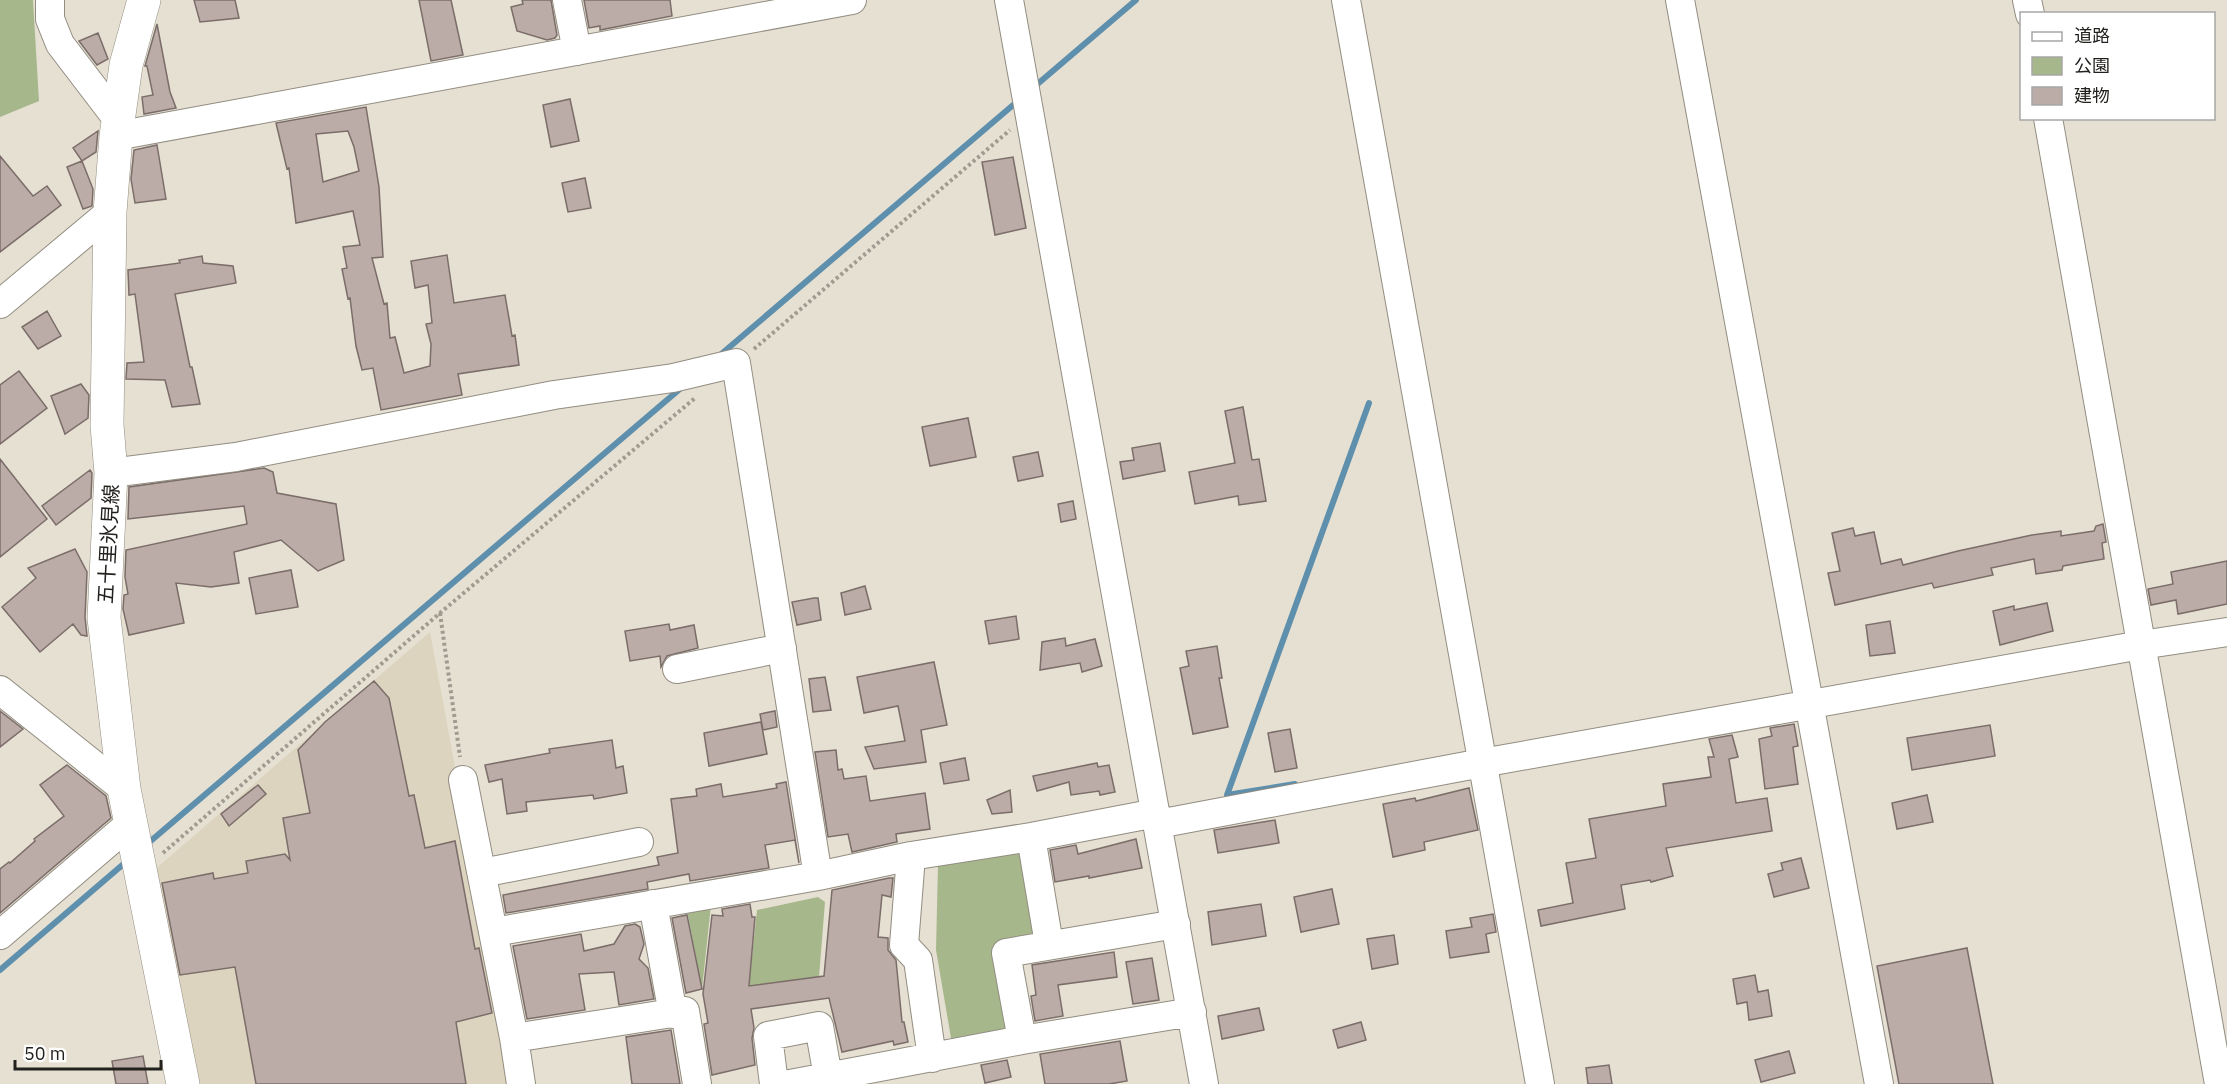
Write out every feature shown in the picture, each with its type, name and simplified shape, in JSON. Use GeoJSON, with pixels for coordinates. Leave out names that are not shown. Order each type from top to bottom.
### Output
{"type":"FeatureCollection","features":[{"type":"Feature","properties":{"kind":"main road","name":"五十里氷見線"},"geometry":{"type":"LineString","coordinates":[[144,0],[126,65],[117,128],[110,212],[107,426],[111,473],[104,618],[124,789],[183,1084]]}},
{"type":"Feature","properties":{"kind":"street"},"geometry":{"type":"LineString","coordinates":[[50,0],[50,19],[60,44],[117,128],[577,51],[836,1]]}},
{"type":"Feature","properties":{"kind":"street"},"geometry":{"type":"LineString","coordinates":[[567,0],[577,51]]}},
{"type":"Feature","properties":{"kind":"street"},"geometry":{"type":"LineString","coordinates":[[1009,0],[1204,1084]]}},
{"type":"Feature","properties":{"kind":"street"},"geometry":{"type":"LineString","coordinates":[[1346,0],[1540,1084]]}},
{"type":"Feature","properties":{"kind":"street"},"geometry":{"type":"LineString","coordinates":[[1680,0],[1879,1084]]}},
{"type":"Feature","properties":{"kind":"street"},"geometry":{"type":"LineString","coordinates":[[2048,120],[2219,1084]]}},
{"type":"Feature","properties":{"kind":"street"},"geometry":{"type":"LineString","coordinates":[[0,304],[110,212]]}},
{"type":"Feature","properties":{"kind":"street"},"geometry":{"type":"LineString","coordinates":[[111,473],[237,457],[554,395],[673,378],[736,363],[818,876]]}},
{"type":"Feature","properties":{"kind":"street"},"geometry":{"type":"LineString","coordinates":[[494,932],[818,876],[911,856],[1157,819],[2141,645],[2227,632]]}},
{"type":"Feature","properties":{"kind":"street"},"geometry":{"type":"LineString","coordinates":[[677,669],[782,648]]}},
{"type":"Feature","properties":{"kind":"street"},"geometry":{"type":"LineString","coordinates":[[0,690],[124,789]]}},
{"type":"Feature","properties":{"kind":"street"},"geometry":{"type":"LineString","coordinates":[[463,780],[494,932],[521,1084]]}},
{"type":"Feature","properties":{"kind":"street"},"geometry":{"type":"LineString","coordinates":[[0,935],[132,822]]}},
{"type":"Feature","properties":{"kind":"street"},"geometry":{"type":"LineString","coordinates":[[1031,837],[1048,944]]}},
{"type":"Feature","properties":{"kind":"street"},"geometry":{"type":"LineString","coordinates":[[482,873],[639,842]]}},
{"type":"Feature","properties":{"kind":"street"},"geometry":{"type":"LineString","coordinates":[[911,856],[904,945],[918,960],[932,1058]]}},
{"type":"Feature","properties":{"kind":"street"},"geometry":{"type":"LineString","coordinates":[[653,904],[673,1014]]}},
{"type":"Feature","properties":{"kind":"street"},"geometry":{"type":"LineString","coordinates":[[1022,1040],[1006,953],[1048,944],[1176,924]]}},
{"type":"Feature","properties":{"kind":"street"},"geometry":{"type":"LineString","coordinates":[[514,1038],[685,1011],[697,1084]]}},
{"type":"Feature","properties":{"kind":"street"},"geometry":{"type":"LineString","coordinates":[[790,1084],[828,1077],[859,1078],[932,1058],[1022,1040],[1192,1012]]}},
{"type":"Feature","properties":{"kind":"street"},"geometry":{"type":"LineString","coordinates":[[774,1084],[768,1036],[819,1026],[828,1077]]}},
{"type":"Feature","properties":{"kind":"path"},"geometry":{"type":"LineString","coordinates":[[736,363],[1029,114]]}},
{"type":"Feature","properties":{"kind":"path"},"geometry":{"type":"LineString","coordinates":[[141,872],[440,613],[700,393]]}},
{"type":"Feature","properties":{"kind":"path"},"geometry":{"type":"LineString","coordinates":[[440,613],[463,780]]}},
{"type":"Feature","properties":{"kind":"shaded area"},"geometry":{"type":"Polygon","coordinates":[[[430,632],[514,1084],[192,1084],[153,871],[430,632]]]}},
{"type":"Feature","properties":{"kind":"green space"},"geometry":{"type":"Polygon","coordinates":[[[0,0],[33,0],[39,101],[0,117],[0,0]]]}},
{"type":"Feature","properties":{"kind":"green space"},"geometry":{"type":"Polygon","coordinates":[[[1020,849],[1035,939],[1000,946],[1013,1025],[1005,1035],[952,1044],[936,950],[938,864],[1020,849]]]}},
{"type":"Feature","properties":{"kind":"green space"},"geometry":{"type":"Polygon","coordinates":[[[818,897],[825,902],[819,977],[749,986],[757,910],[818,897]]]}},
{"type":"Feature","properties":{"kind":"green space"},"geometry":{"type":"Polygon","coordinates":[[[711,905],[702,989],[687,910],[711,905]]]}},
{"type":"Feature","properties":{"kind":"building"},"geometry":{"type":"Polygon","coordinates":[[[194,0],[235,0],[239,18],[200,22],[194,0]]]}},
{"type":"Feature","properties":{"kind":"building"},"geometry":{"type":"Polygon","coordinates":[[[419,0],[451,0],[463,55],[431,61],[419,0]]]}},
{"type":"Feature","properties":{"kind":"building"},"geometry":{"type":"Polygon","coordinates":[[[522,0],[551,0],[557,35],[555,38],[547,40],[517,31],[511,7],[523,4],[522,0]]]}},
{"type":"Feature","properties":{"kind":"building"},"geometry":{"type":"Polygon","coordinates":[[[584,0],[670,0],[672,16],[600,30],[600,26],[589,28],[584,0]]]}},
{"type":"Feature","properties":{"kind":"building"},"geometry":{"type":"Polygon","coordinates":[[[157,24],[170,92],[176,108],[144,114],[142,97],[153,95],[147,66],[145,66],[157,24]]]}},
{"type":"Feature","properties":{"kind":"building"},"geometry":{"type":"Polygon","coordinates":[[[98,33],[108,59],[97,65],[79,41],[98,33]]]}},
{"type":"Feature","properties":{"kind":"building"},"geometry":{"type":"Polygon","coordinates":[[[570,99],[579,141],[551,147],[543,105],[570,99]]]}},
{"type":"Feature","properties":{"kind":"building"},"geometry":{"type":"Polygon","coordinates":[[[366,107],[379,187],[383,257],[372,258],[384,304],[387,303],[390,338],[395,337],[404,373],[430,366],[431,344],[426,324],[432,323],[428,285],[415,288],[411,261],[447,255],[454,303],[505,295],[512,336],[515,335],[519,365],[458,374],[462,395],[381,410],[373,368],[362,370],[356,346],[350,298],[348,299],[342,269],[347,268],[343,247],[360,245],[353,211],[296,223],[289,168],[287,169],[276,123],[366,107]],[[348,131],[316,134],[323,182],[359,171],[348,131]]]}},
{"type":"Feature","properties":{"kind":"building"},"geometry":{"type":"Polygon","coordinates":[[[98,131],[96,152],[82,161],[73,148],[98,131]]]}},
{"type":"Feature","properties":{"kind":"building"},"geometry":{"type":"Polygon","coordinates":[[[157,145],[166,199],[135,203],[131,179],[134,150],[157,145]]]}},
{"type":"Feature","properties":{"kind":"building"},"geometry":{"type":"Polygon","coordinates":[[[0,156],[33,196],[47,186],[61,205],[0,252],[0,156]]]}},
{"type":"Feature","properties":{"kind":"building"},"geometry":{"type":"Polygon","coordinates":[[[1013,157],[1026,228],[995,235],[982,162],[1013,157]]]}},
{"type":"Feature","properties":{"kind":"building"},"geometry":{"type":"Polygon","coordinates":[[[82,161],[93,189],[92,206],[83,209],[67,167],[82,161]]]}},
{"type":"Feature","properties":{"kind":"building"},"geometry":{"type":"Polygon","coordinates":[[[585,178],[591,208],[568,212],[562,183],[585,178]]]}},
{"type":"Feature","properties":{"kind":"building"},"geometry":{"type":"Polygon","coordinates":[[[202,256],[203,263],[233,266],[236,283],[175,294],[200,404],[172,407],[165,380],[126,379],[127,363],[144,362],[135,294],[129,295],[128,270],[180,263],[179,260],[202,256]]]}},
{"type":"Feature","properties":{"kind":"building"},"geometry":{"type":"Polygon","coordinates":[[[47,311],[61,336],[38,349],[22,327],[47,311]]]}},
{"type":"Feature","properties":{"kind":"building"},"geometry":{"type":"Polygon","coordinates":[[[19,371],[47,408],[0,444],[0,385],[19,371]]]}},
{"type":"Feature","properties":{"kind":"building"},"geometry":{"type":"Polygon","coordinates":[[[81,384],[89,395],[88,418],[65,434],[51,396],[81,384]]]}},
{"type":"Feature","properties":{"kind":"building"},"geometry":{"type":"Polygon","coordinates":[[[1243,407],[1252,460],[1259,459],[1266,501],[1239,505],[1238,496],[1195,504],[1189,472],[1235,463],[1225,411],[1243,407]]]}},
{"type":"Feature","properties":{"kind":"building"},"geometry":{"type":"Polygon","coordinates":[[[968,418],[976,457],[930,466],[922,427],[968,418]]]}},
{"type":"Feature","properties":{"kind":"building"},"geometry":{"type":"Polygon","coordinates":[[[1160,443],[1165,471],[1123,479],[1120,462],[1134,460],[1132,448],[1160,443]]]}},
{"type":"Feature","properties":{"kind":"building"},"geometry":{"type":"Polygon","coordinates":[[[1038,452],[1043,476],[1018,481],[1013,457],[1038,452]]]}},
{"type":"Feature","properties":{"kind":"building"},"geometry":{"type":"Polygon","coordinates":[[[0,459],[47,519],[0,557],[0,459]]]}},
{"type":"Feature","properties":{"kind":"building"},"geometry":{"type":"Polygon","coordinates":[[[264,468],[273,472],[277,493],[336,504],[344,560],[318,571],[281,540],[234,552],[239,583],[211,587],[176,583],[184,623],[129,635],[123,609],[124,595],[128,594],[125,577],[126,550],[247,524],[244,506],[128,519],[129,487],[264,468]]]}},
{"type":"Feature","properties":{"kind":"building"},"geometry":{"type":"Polygon","coordinates":[[[90,470],[92,473],[91,498],[56,525],[42,506],[90,470]]]}},
{"type":"Feature","properties":{"kind":"building"},"geometry":{"type":"Polygon","coordinates":[[[1073,501],[1076,519],[1061,522],[1058,504],[1073,501]]]}},
{"type":"Feature","properties":{"kind":"building"},"geometry":{"type":"Polygon","coordinates":[[[2103,524],[2106,542],[2102,543],[2104,559],[2063,566],[2062,570],[2036,574],[2034,559],[1991,568],[1993,575],[1934,588],[1932,583],[1835,605],[1828,573],[1840,571],[1832,533],[1853,528],[1855,536],[1874,532],[1881,564],[1901,559],[1903,565],[2032,535],[2061,531],[2061,536],[2094,531],[2096,526],[2103,524]]]}},
{"type":"Feature","properties":{"kind":"building"},"geometry":{"type":"Polygon","coordinates":[[[75,549],[87,572],[85,617],[87,636],[81,635],[73,624],[40,652],[2,607],[36,578],[28,568],[75,549]]]}},
{"type":"Feature","properties":{"kind":"building"},"geometry":{"type":"Polygon","coordinates":[[[2227,561],[2227,604],[2178,614],[2176,600],[2151,605],[2148,589],[2173,584],[2171,572],[2227,561]]]}},
{"type":"Feature","properties":{"kind":"building"},"geometry":{"type":"Polygon","coordinates":[[[291,570],[298,607],[256,614],[249,578],[291,570]]]}},
{"type":"Feature","properties":{"kind":"building"},"geometry":{"type":"Polygon","coordinates":[[[865,586],[871,609],[845,615],[841,593],[865,586]]]}},
{"type":"Feature","properties":{"kind":"building"},"geometry":{"type":"Polygon","coordinates":[[[818,598],[821,620],[797,625],[792,602],[818,598]]]}},
{"type":"Feature","properties":{"kind":"building"},"geometry":{"type":"Polygon","coordinates":[[[2047,603],[2053,631],[2000,645],[1993,611],[2014,606],[2014,610],[2047,603]]]}},
{"type":"Feature","properties":{"kind":"building"},"geometry":{"type":"Polygon","coordinates":[[[1016,616],[1019,639],[989,644],[985,621],[1016,616]]]}},
{"type":"Feature","properties":{"kind":"building"},"geometry":{"type":"Polygon","coordinates":[[[1890,621],[1895,653],[1870,656],[1866,625],[1890,621]]]}},
{"type":"Feature","properties":{"kind":"building"},"geometry":{"type":"Polygon","coordinates":[[[669,624],[670,630],[694,625],[698,648],[667,656],[661,667],[660,656],[630,661],[625,631],[669,624]]]}},
{"type":"Feature","properties":{"kind":"building"},"geometry":{"type":"Polygon","coordinates":[[[1065,638],[1066,646],[1095,639],[1102,666],[1082,672],[1080,663],[1040,670],[1042,642],[1065,638]]]}},
{"type":"Feature","properties":{"kind":"building"},"geometry":{"type":"Polygon","coordinates":[[[1217,646],[1222,678],[1219,678],[1228,727],[1193,734],[1180,668],[1189,666],[1186,651],[1217,646]]]}},
{"type":"Feature","properties":{"kind":"building"},"geometry":{"type":"Polygon","coordinates":[[[934,662],[947,725],[921,730],[926,762],[874,769],[865,747],[905,741],[898,706],[864,713],[857,677],[934,662]]]}},
{"type":"Feature","properties":{"kind":"building"},"geometry":{"type":"Polygon","coordinates":[[[825,677],[831,710],[813,712],[809,679],[825,677]]]}},
{"type":"Feature","properties":{"kind":"building"},"geometry":{"type":"Polygon","coordinates":[[[374,681],[389,698],[409,796],[414,795],[425,848],[455,841],[475,949],[479,948],[492,1013],[456,1022],[466,1084],[256,1084],[235,967],[180,975],[162,883],[213,873],[214,879],[248,873],[246,861],[285,854],[290,860],[283,818],[310,813],[298,750],[325,722],[374,681]]]}},
{"type":"Feature","properties":{"kind":"building"},"geometry":{"type":"Polygon","coordinates":[[[0,711],[23,729],[0,747],[0,711]]]}},
{"type":"Feature","properties":{"kind":"building"},"geometry":{"type":"Polygon","coordinates":[[[775,711],[777,727],[763,730],[760,714],[775,711]]]}},
{"type":"Feature","properties":{"kind":"building"},"geometry":{"type":"Polygon","coordinates":[[[761,722],[767,754],[709,766],[704,733],[761,722]]]}},
{"type":"Feature","properties":{"kind":"building"},"geometry":{"type":"Polygon","coordinates":[[[1794,724],[1798,746],[1793,747],[1798,784],[1765,789],[1759,739],[1772,736],[1770,728],[1794,724]]]}},
{"type":"Feature","properties":{"kind":"building"},"geometry":{"type":"Polygon","coordinates":[[[1990,725],[1995,756],[1912,770],[1907,738],[1990,725]]]}},
{"type":"Feature","properties":{"kind":"building"},"geometry":{"type":"Polygon","coordinates":[[[1290,729],[1297,768],[1275,772],[1268,733],[1290,729]]]}},
{"type":"Feature","properties":{"kind":"building"},"geometry":{"type":"Polygon","coordinates":[[[1732,735],[1738,757],[1729,759],[1736,803],[1767,798],[1772,831],[1666,848],[1673,876],[1651,882],[1650,880],[1621,885],[1625,909],[1541,926],[1538,910],[1573,903],[1566,863],[1596,858],[1589,819],[1666,806],[1663,784],[1711,777],[1708,757],[1714,757],[1709,739],[1732,735]]]}},
{"type":"Feature","properties":{"kind":"building"},"geometry":{"type":"Polygon","coordinates":[[[612,740],[616,768],[623,766],[627,793],[594,799],[593,795],[526,802],[527,811],[507,814],[502,779],[489,782],[485,765],[550,753],[549,749],[612,740]]]}},
{"type":"Feature","properties":{"kind":"building"},"geometry":{"type":"Polygon","coordinates":[[[836,750],[838,770],[842,769],[844,779],[866,776],[870,801],[925,793],[930,829],[896,834],[897,842],[852,852],[848,834],[828,837],[815,752],[836,750]]]}},
{"type":"Feature","properties":{"kind":"building"},"geometry":{"type":"Polygon","coordinates":[[[965,758],[969,780],[944,784],[940,763],[965,758]]]}},
{"type":"Feature","properties":{"kind":"building"},"geometry":{"type":"Polygon","coordinates":[[[1097,763],[1098,767],[1109,765],[1115,792],[1100,795],[1099,791],[1071,795],[1069,782],[1037,791],[1033,776],[1097,763]]]}},
{"type":"Feature","properties":{"kind":"building"},"geometry":{"type":"Polygon","coordinates":[[[67,765],[106,796],[111,818],[0,913],[0,869],[64,816],[40,785],[67,765]]]}},
{"type":"Feature","properties":{"kind":"building"},"geometry":{"type":"Polygon","coordinates":[[[786,782],[799,863],[795,840],[765,845],[769,868],[690,881],[689,874],[647,882],[648,889],[506,913],[503,895],[659,865],[657,857],[678,853],[671,799],[697,796],[696,789],[721,784],[723,797],[777,788],[776,784],[786,782]]]}},
{"type":"Feature","properties":{"kind":"building"},"geometry":{"type":"Polygon","coordinates":[[[258,785],[266,794],[229,826],[221,814],[258,785]]]}},
{"type":"Feature","properties":{"kind":"building"},"geometry":{"type":"Polygon","coordinates":[[[1469,788],[1478,830],[1424,842],[1425,850],[1393,857],[1383,804],[1415,798],[1416,801],[1469,788]]]}},
{"type":"Feature","properties":{"kind":"building"},"geometry":{"type":"Polygon","coordinates":[[[1010,790],[1012,812],[992,814],[987,800],[1010,790]]]}},
{"type":"Feature","properties":{"kind":"building"},"geometry":{"type":"Polygon","coordinates":[[[1927,795],[1933,822],[1897,829],[1892,803],[1927,795]]]}},
{"type":"Feature","properties":{"kind":"building"},"geometry":{"type":"Polygon","coordinates":[[[1275,820],[1279,843],[1218,853],[1214,830],[1275,820]]]}},
{"type":"Feature","properties":{"kind":"building"},"geometry":{"type":"Polygon","coordinates":[[[1136,839],[1142,868],[1055,882],[1050,850],[1076,845],[1078,854],[1136,839]]]}},
{"type":"Feature","properties":{"kind":"building"},"geometry":{"type":"Polygon","coordinates":[[[1801,858],[1809,888],[1774,897],[1768,874],[1783,870],[1781,863],[1801,858]]]}},
{"type":"Feature","properties":{"kind":"building"},"geometry":{"type":"Polygon","coordinates":[[[893,878],[891,897],[882,895],[878,937],[888,938],[888,950],[896,960],[902,1022],[904,1022],[908,1042],[894,1045],[893,1041],[842,1052],[829,998],[751,1009],[755,1065],[712,1075],[704,1024],[708,1023],[703,994],[712,915],[723,916],[722,909],[750,904],[752,917],[755,917],[749,986],[824,976],[832,890],[893,878]]]}},
{"type":"Feature","properties":{"kind":"building"},"geometry":{"type":"Polygon","coordinates":[[[1332,889],[1339,924],[1301,932],[1294,897],[1332,889]]]}},
{"type":"Feature","properties":{"kind":"building"},"geometry":{"type":"Polygon","coordinates":[[[1261,904],[1266,936],[1212,945],[1208,912],[1261,904]]]}},
{"type":"Feature","properties":{"kind":"building"},"geometry":{"type":"Polygon","coordinates":[[[1493,914],[1496,932],[1486,934],[1489,952],[1450,958],[1446,931],[1472,927],[1470,918],[1493,914]]]}},
{"type":"Feature","properties":{"kind":"building"},"geometry":{"type":"Polygon","coordinates":[[[687,915],[702,989],[686,993],[672,918],[687,915]]]}},
{"type":"Feature","properties":{"kind":"building"},"geometry":{"type":"Polygon","coordinates":[[[635,924],[640,927],[644,944],[639,959],[648,968],[654,999],[619,1005],[614,972],[579,974],[585,1010],[527,1019],[513,946],[581,934],[584,951],[614,944],[625,926],[635,924]]]}},
{"type":"Feature","properties":{"kind":"building"},"geometry":{"type":"Polygon","coordinates":[[[1394,935],[1398,964],[1372,969],[1367,939],[1394,935]]]}},
{"type":"Feature","properties":{"kind":"building"},"geometry":{"type":"Polygon","coordinates":[[[1967,948],[1993,1084],[1899,1084],[1877,966],[1967,948]]]}},
{"type":"Feature","properties":{"kind":"building"},"geometry":{"type":"Polygon","coordinates":[[[1114,952],[1117,977],[1058,985],[1063,1016],[1035,1021],[1031,996],[1036,995],[1032,965],[1114,952]]]}},
{"type":"Feature","properties":{"kind":"building"},"geometry":{"type":"Polygon","coordinates":[[[1152,958],[1159,1000],[1133,1004],[1126,962],[1152,958]]]}},
{"type":"Feature","properties":{"kind":"building"},"geometry":{"type":"Polygon","coordinates":[[[1755,975],[1758,992],[1768,990],[1772,1016],[1749,1020],[1747,1002],[1737,1004],[1733,979],[1755,975]]]}},
{"type":"Feature","properties":{"kind":"building"},"geometry":{"type":"Polygon","coordinates":[[[1259,1008],[1264,1030],[1222,1039],[1218,1016],[1259,1008]]]}},
{"type":"Feature","properties":{"kind":"building"},"geometry":{"type":"Polygon","coordinates":[[[1361,1022],[1366,1040],[1338,1048],[1333,1030],[1361,1022]]]}},
{"type":"Feature","properties":{"kind":"building"},"geometry":{"type":"Polygon","coordinates":[[[671,1030],[680,1084],[632,1084],[626,1037],[671,1030]]]}},
{"type":"Feature","properties":{"kind":"building"},"geometry":{"type":"Polygon","coordinates":[[[1120,1041],[1127,1081],[1109,1084],[1045,1084],[1040,1054],[1120,1041]]]}},
{"type":"Feature","properties":{"kind":"building"},"geometry":{"type":"Polygon","coordinates":[[[1789,1051],[1795,1073],[1761,1082],[1755,1060],[1789,1051]]]}},
{"type":"Feature","properties":{"kind":"building"},"geometry":{"type":"Polygon","coordinates":[[[143,1056],[148,1084],[116,1084],[112,1061],[143,1056]]]}},
{"type":"Feature","properties":{"kind":"building"},"geometry":{"type":"Polygon","coordinates":[[[1007,1060],[1011,1077],[985,1083],[981,1065],[1007,1060]]]}},
{"type":"Feature","properties":{"kind":"building"},"geometry":{"type":"Polygon","coordinates":[[[1609,1065],[1612,1084],[1588,1084],[1586,1068],[1609,1065]]]}},
{"type":"Feature","properties":{"kind":"waterway"},"geometry":{"type":"LineString","coordinates":[[1034,87],[1136,0]]}},
{"type":"Feature","properties":{"kind":"waterway"},"geometry":{"type":"LineString","coordinates":[[719,356],[1019,100]]}},
{"type":"Feature","properties":{"kind":"waterway"},"geometry":{"type":"LineString","coordinates":[[146,845],[681,388]]}},
{"type":"Feature","properties":{"kind":"waterway"},"geometry":{"type":"LineString","coordinates":[[1295,784],[1227,795],[1369,403]]}},
{"type":"Feature","properties":{"kind":"waterway"},"geometry":{"type":"LineString","coordinates":[[0,970],[127,861]]}}]}
